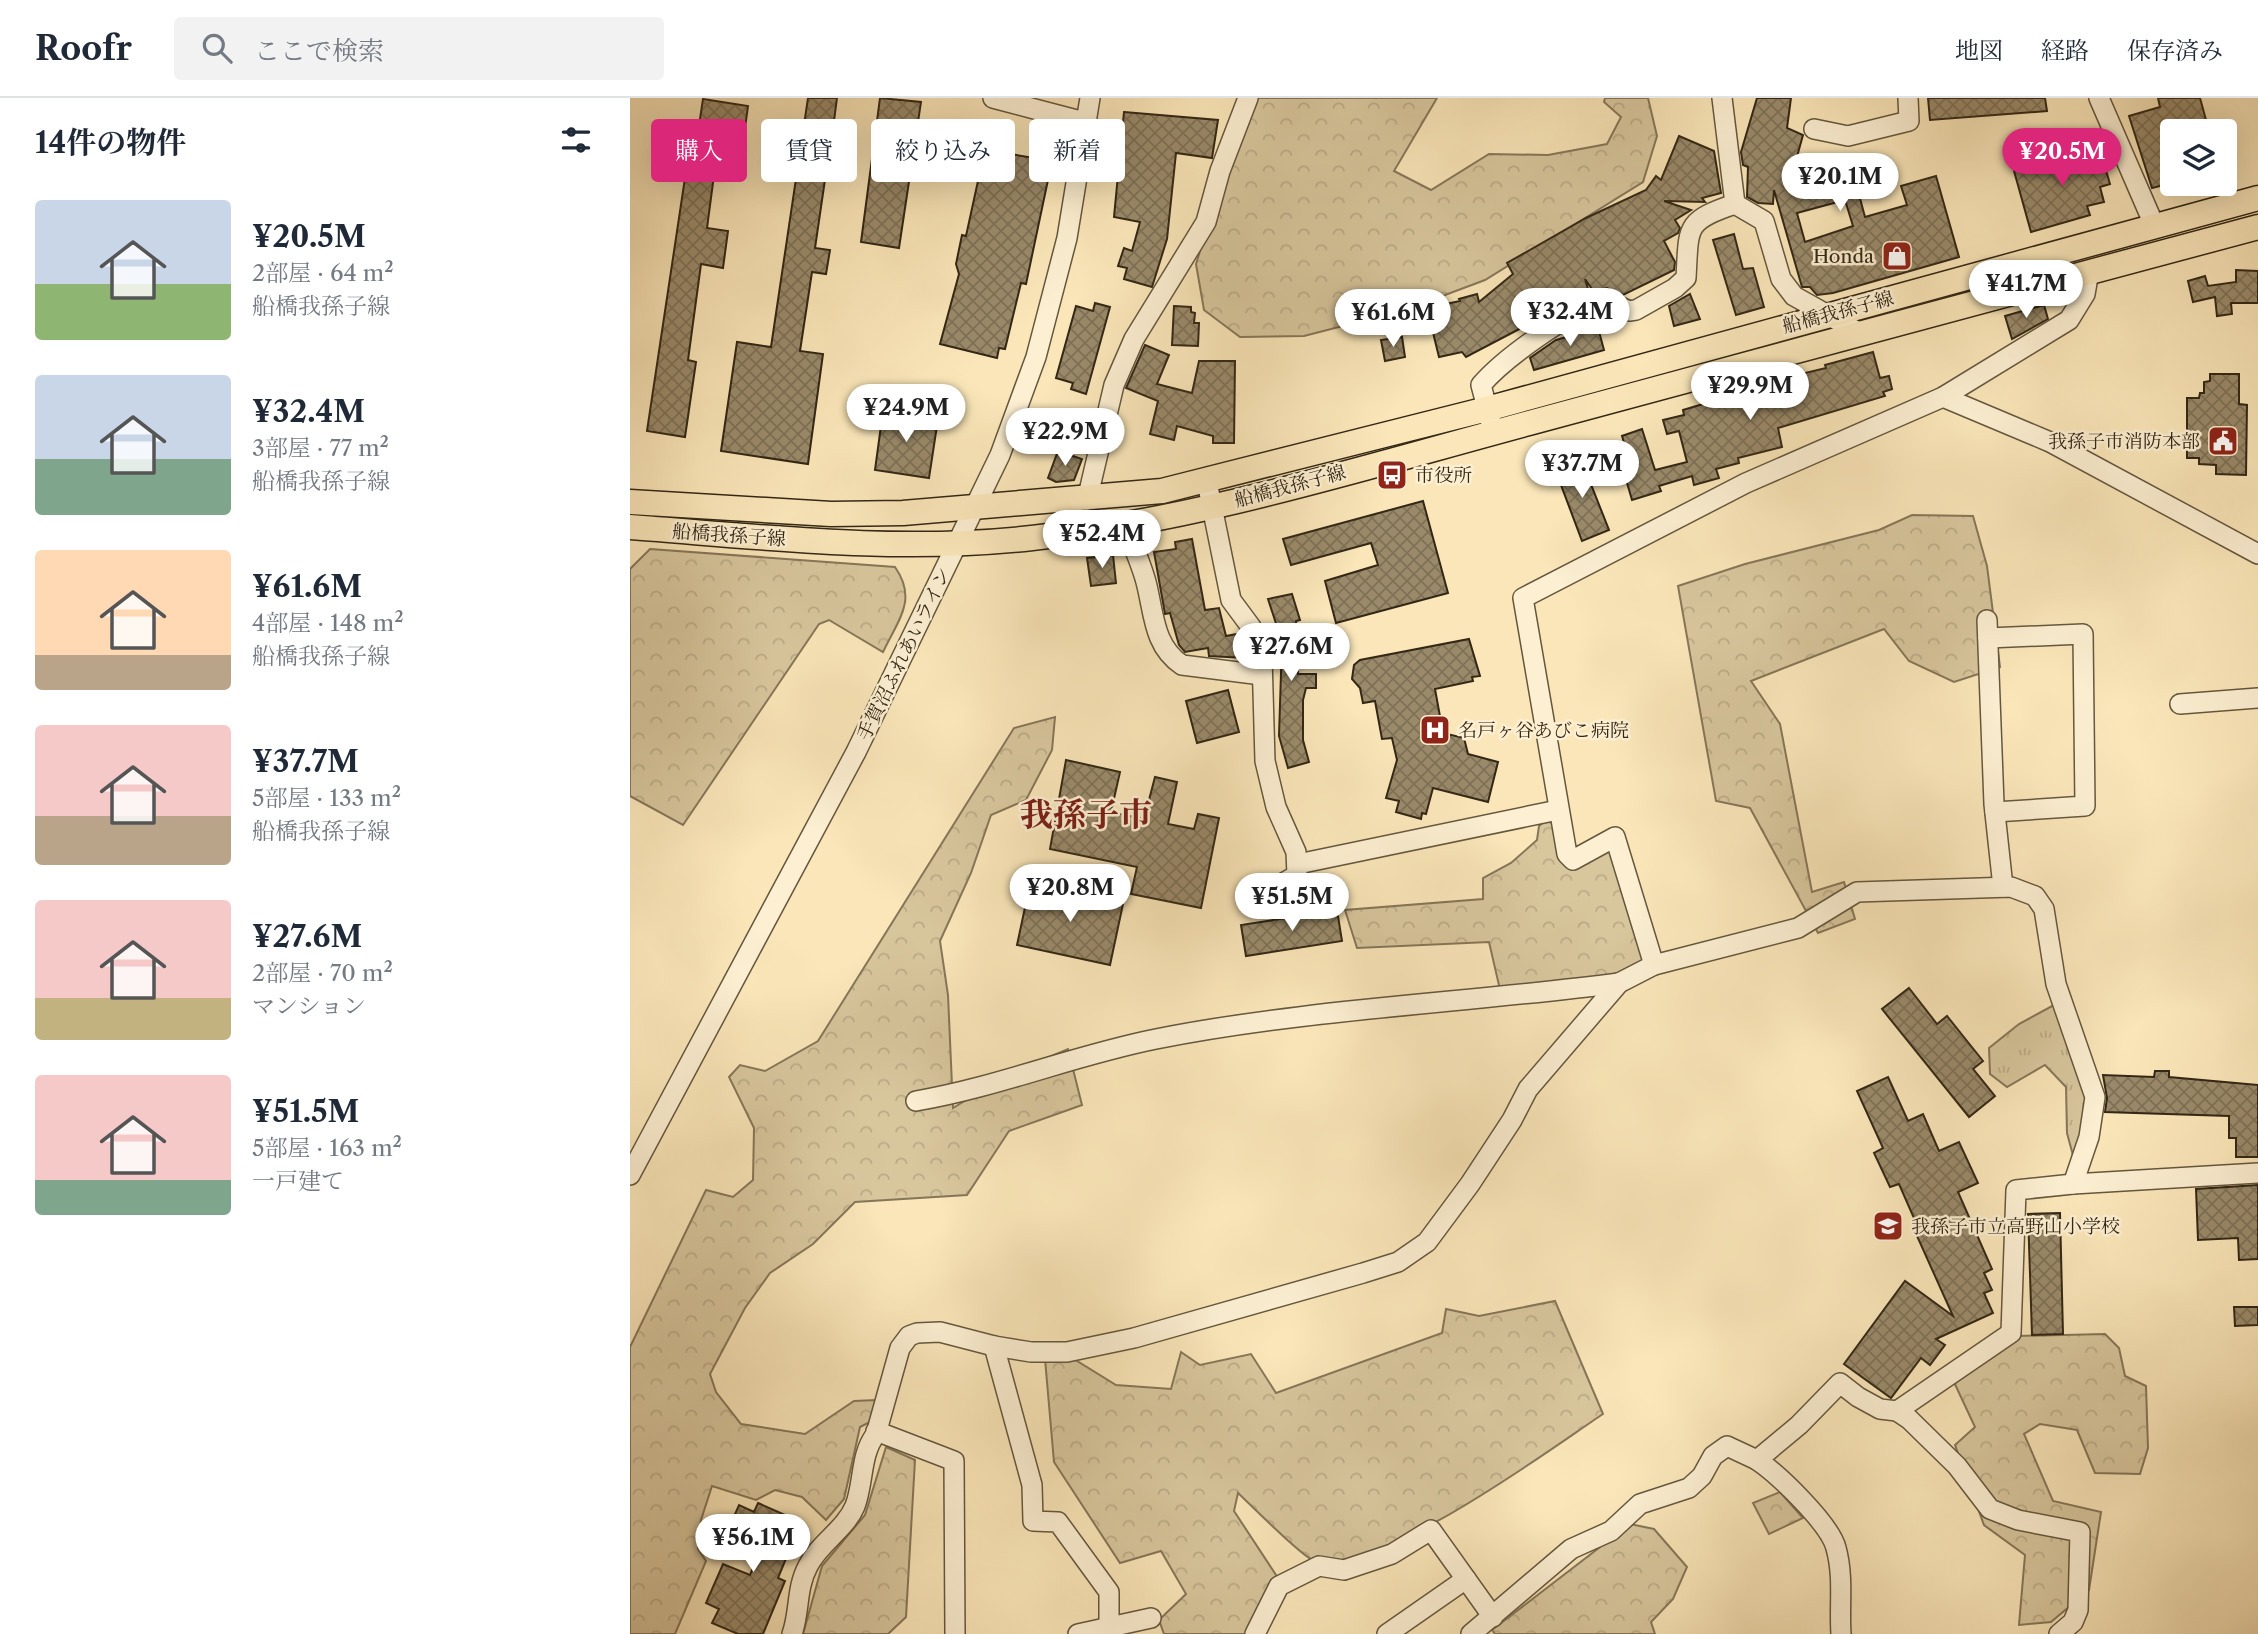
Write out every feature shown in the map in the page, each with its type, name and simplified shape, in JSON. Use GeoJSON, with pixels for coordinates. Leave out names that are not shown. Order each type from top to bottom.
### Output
{"type":"FeatureCollection","features":[{"type":"Feature","properties":{"kind":"main road","name":"船橋我孫子線"},"geometry":{"type":"LineString","coordinates":[[630,502],[831,514],[903,513],[1087,500],[1207,482],[1486,409],[2258,198]]}},
{"type":"Feature","properties":{"kind":"main road","name":"船橋我孫子線"},"geometry":{"type":"LineString","coordinates":[[630,527],[831,543],[957,544],[1125,525],[1212,506],[1494,432],[2258,227]]}},
{"type":"Feature","properties":{"kind":"street"},"geometry":{"type":"LineString","coordinates":[[993,98],[1073,119]]}},
{"type":"Feature","properties":{"kind":"street","name":"手賀沼ふれあいライン"},"geometry":{"type":"LineString","coordinates":[[1088,119],[1090,98]]}},
{"type":"Feature","properties":{"kind":"street"},"geometry":{"type":"LineString","coordinates":[[1087,500],[1114,386],[1134,339],[1206,222],[1220,171],[1248,98]]}},
{"type":"Feature","properties":{"kind":"street"},"geometry":{"type":"LineString","coordinates":[[1722,98],[1735,204]]}},
{"type":"Feature","properties":{"kind":"street"},"geometry":{"type":"LineString","coordinates":[[1814,130],[1848,136],[1909,121],[1908,98]]}},
{"type":"Feature","properties":{"kind":"street"},"geometry":{"type":"LineString","coordinates":[[2099,98],[2155,227]]}},
{"type":"Feature","properties":{"kind":"street","name":"手賀沼ふれあいライン"},"geometry":{"type":"LineString","coordinates":[[630,1175],[856,752],[977,508],[1035,357],[1067,238],[1077,182]]}},
{"type":"Feature","properties":{"kind":"street"},"geometry":{"type":"LineString","coordinates":[[1735,204],[1764,222],[1781,279],[1794,296],[1860,333]]}},
{"type":"Feature","properties":{"kind":"street"},"geometry":{"type":"LineString","coordinates":[[1494,432],[1481,385],[1560,323],[1590,305],[1606,300],[1629,311],[1636,310],[1675,288],[1686,278],[1688,239],[1693,225],[1701,217],[1735,204]]}},
{"type":"Feature","properties":{"kind":"street"},"geometry":{"type":"LineString","coordinates":[[1654,965],[1615,837],[1573,860],[1567,854],[1523,597],[1746,483],[1943,397],[2069,320],[2085,294],[2089,271]]}},
{"type":"Feature","properties":{"kind":"street"},"geometry":{"type":"LineString","coordinates":[[1943,397],[2050,442],[2258,554]]}},
{"type":"Feature","properties":{"kind":"street"},"geometry":{"type":"LineString","coordinates":[[1207,482],[1231,600],[1257,640],[1262,675],[1265,761],[1276,807],[1292,842],[1298,864],[1297,875],[1291,881],[1262,887]]}},
{"type":"Feature","properties":{"kind":"street"},"geometry":{"type":"LineString","coordinates":[[1125,525],[1146,582],[1159,639],[1176,661],[1182,665],[1262,675]]}},
{"type":"Feature","properties":{"kind":"street"},"geometry":{"type":"LineString","coordinates":[[1995,812],[2085,806],[2083,634],[1988,629],[1995,812],[2003,887]]}},
{"type":"Feature","properties":{"kind":"street"},"geometry":{"type":"LineString","coordinates":[[2180,704],[2258,698]]}},
{"type":"Feature","properties":{"kind":"street"},"geometry":{"type":"LineString","coordinates":[[1298,864],[1558,810]]}},
{"type":"Feature","properties":{"kind":"street"},"geometry":{"type":"LineString","coordinates":[[916,1101],[966,1092],[1084,1055],[1251,1023],[1502,998],[1619,983],[1654,965],[1798,928],[1857,892],[2003,887],[2035,896],[2045,909],[2056,984],[2094,1088],[2089,1137],[2073,1184]]}},
{"type":"Feature","properties":{"kind":"street"},"geometry":{"type":"LineString","coordinates":[[792,1634],[803,1576],[812,1558],[852,1512],[869,1442],[876,1431],[900,1348],[909,1336],[924,1331],[940,1332],[1031,1352],[1067,1352],[1134,1338],[1398,1262],[1427,1242],[1441,1226],[1512,1120],[1528,1088],[1619,983]]}},
{"type":"Feature","properties":{"kind":"street"},"geometry":{"type":"LineString","coordinates":[[1897,1411],[2011,1333],[2016,1190],[2258,1173]]}},
{"type":"Feature","properties":{"kind":"street"},"geometry":{"type":"LineString","coordinates":[[994,1346],[1032,1485],[1033,1521],[1058,1522],[1110,1592],[1109,1628]]}},
{"type":"Feature","properties":{"kind":"street"},"geometry":{"type":"LineString","coordinates":[[1757,1460],[1808,1416],[1840,1383],[1880,1409],[1897,1411],[1957,1466],[1990,1509],[2018,1520],[2080,1532],[2078,1610],[2073,1622],[2059,1634]]}},
{"type":"Feature","properties":{"kind":"street"},"geometry":{"type":"LineString","coordinates":[[876,1431],[954,1461],[955,1634]]}},
{"type":"Feature","properties":{"kind":"street"},"geometry":{"type":"LineString","coordinates":[[1471,1634],[1552,1562],[1571,1549],[1611,1531],[1640,1504],[1689,1488],[1719,1451],[1727,1446],[1770,1469],[1832,1537],[1843,1602],[1841,1634]]}},
{"type":"Feature","properties":{"kind":"street"},"geometry":{"type":"LineString","coordinates":[[1255,1634],[1279,1587],[1319,1566],[1344,1570],[1392,1554],[1431,1530],[1493,1617]]}},
{"type":"Feature","properties":{"kind":"street"},"geometry":{"type":"LineString","coordinates":[[1387,1634],[1466,1579]]}},
{"type":"Feature","properties":{"kind":"street"},"geometry":{"type":"LineString","coordinates":[[1078,1634],[1151,1618]]}},
{"type":"Feature","properties":{"kind":"green space"},"geometry":{"type":"Polygon","coordinates":[[[1248,98],[1437,98],[1394,171],[1431,190],[1489,154],[1548,155],[1607,144],[1621,117],[1604,102],[1605,98],[1648,98],[1657,136],[1643,182],[1485,280],[1405,310],[1304,336],[1240,337],[1204,310],[1196,264],[1248,98]]]}},
{"type":"Feature","properties":{"kind":"green space"},"geometry":{"type":"Polygon","coordinates":[[[1912,515],[1973,516],[1987,566],[2000,667],[1954,682],[1909,661],[1884,629],[1751,681],[1780,724],[1812,892],[1844,882],[1855,919],[1818,933],[1750,808],[1716,801],[1678,586],[1745,564],[1879,530],[1912,515]]]}},
{"type":"Feature","properties":{"kind":"green space"},"geometry":{"type":"Polygon","coordinates":[[[650,549],[895,567],[905,590],[903,610],[883,652],[829,620],[819,624],[683,825],[630,796],[630,569],[650,549]]]}},
{"type":"Feature","properties":{"kind":"green space"},"geometry":{"type":"Polygon","coordinates":[[[1055,717],[1052,750],[1026,800],[991,815],[971,873],[940,941],[948,995],[953,1108],[1010,1073],[1068,1049],[1082,1105],[1009,1131],[967,1195],[855,1202],[813,1244],[770,1273],[745,1308],[710,1374],[716,1392],[741,1424],[805,1434],[854,1401],[876,1400],[872,1421],[860,1427],[844,1499],[826,1520],[802,1497],[775,1490],[756,1500],[712,1486],[701,1520],[698,1549],[706,1561],[675,1634],[630,1634],[630,1347],[706,1190],[733,1197],[753,1180],[754,1128],[729,1077],[740,1065],[765,1071],[818,1041],[1014,728],[1055,717]]]}},
{"type":"Feature","properties":{"kind":"green space"},"geometry":{"type":"Polygon","coordinates":[[[1546,820],[1553,824],[1561,861],[1610,844],[1646,959],[1616,977],[1501,994],[1489,942],[1357,948],[1345,910],[1483,899],[1483,878],[1511,863],[1537,840],[1539,826],[1546,820]]]}},
{"type":"Feature","properties":{"kind":"green space"},"geometry":{"type":"Polygon","coordinates":[[[2054,1005],[2090,1093],[2075,1163],[2067,1133],[2066,1087],[2045,1065],[2007,1087],[1990,1074],[1989,1048],[2019,1024],[2054,1005]]]}},
{"type":"Feature","properties":{"kind":"green space"},"geometry":{"type":"Polygon","coordinates":[[[1555,1301],[1603,1414],[1461,1508],[1378,1550],[1342,1560],[1313,1560],[1287,1540],[1238,1493],[1234,1511],[1278,1578],[1248,1634],[1164,1634],[1159,1620],[1186,1594],[1161,1551],[1120,1563],[1054,1462],[1045,1359],[1069,1356],[1116,1385],[1171,1389],[1181,1352],[1200,1365],[1251,1354],[1276,1393],[1442,1333],[1446,1309],[1479,1316],[1555,1301]]]}},
{"type":"Feature","properties":{"kind":"green space"},"geometry":{"type":"Polygon","coordinates":[[[2105,1334],[2119,1348],[2125,1376],[2146,1386],[2148,1448],[2140,1474],[2095,1473],[2077,1430],[2040,1424],[2024,1434],[2053,1501],[2101,1512],[2089,1590],[2051,1622],[2019,1625],[2025,1555],[1984,1525],[1955,1445],[1975,1427],[1953,1380],[2017,1336],[2105,1334]]]}},
{"type":"Feature","properties":{"kind":"green space"},"geometry":{"type":"Polygon","coordinates":[[[886,1447],[915,1460],[906,1617],[888,1634],[803,1634],[822,1566],[865,1515],[886,1447]]]}},
{"type":"Feature","properties":{"kind":"green space"},"geometry":{"type":"Polygon","coordinates":[[[1780,1492],[1803,1518],[1769,1534],[1753,1503],[1780,1492]]]}},
{"type":"Feature","properties":{"kind":"green space"},"geometry":{"type":"Polygon","coordinates":[[[1630,1524],[1654,1529],[1687,1567],[1673,1599],[1651,1622],[1655,1634],[1495,1634],[1492,1630],[1630,1524]]]}},
{"type":"Feature","properties":{"kind":"building"},"geometry":{"type":"Polygon","coordinates":[[[808,98],[837,98],[834,119],[805,119],[808,98]]]}},
{"type":"Feature","properties":{"kind":"building"},"geometry":{"type":"Polygon","coordinates":[[[880,98],[921,102],[918,119],[877,119],[880,98]]]}},
{"type":"Feature","properties":{"kind":"building"},"geometry":{"type":"Polygon","coordinates":[[[1757,98],[1791,98],[1787,128],[1803,135],[1793,171],[1814,166],[1816,171],[1827,168],[1832,183],[1854,176],[1865,217],[1907,205],[1901,186],[1936,176],[1959,257],[1833,293],[1817,295],[1810,287],[1802,287],[1774,190],[1773,204],[1758,203],[1747,197],[1748,167],[1743,165],[1741,152],[1757,98]],[[1845,200],[1797,213],[1805,242],[1853,226],[1845,200]]]}},
{"type":"Feature","properties":{"kind":"building"},"geometry":{"type":"Polygon","coordinates":[[[1928,98],[2045,98],[2047,111],[1930,120],[1928,98]]]}},
{"type":"Feature","properties":{"kind":"building"},"geometry":{"type":"Polygon","coordinates":[[[2158,98],[2200,98],[2206,119],[2160,119],[2160,186],[2152,188],[2129,116],[2160,107],[2158,98]]]}},
{"type":"Feature","properties":{"kind":"building"},"geometry":{"type":"Polygon","coordinates":[[[703,99],[748,106],[746,119],[700,119],[703,99]]]}},
{"type":"Feature","properties":{"kind":"building"},"geometry":{"type":"Polygon","coordinates":[[[1124,112],[1218,120],[1212,158],[1176,153],[1167,239],[1152,287],[1124,279],[1127,268],[1118,266],[1124,248],[1132,251],[1140,222],[1114,217],[1117,182],[1125,182],[1124,112]]]}},
{"type":"Feature","properties":{"kind":"building"},"geometry":{"type":"Polygon","coordinates":[[[1679,136],[1714,151],[1721,193],[1702,198],[1705,202],[1664,201],[1691,210],[1675,220],[1680,228],[1678,233],[1664,241],[1675,262],[1674,270],[1623,295],[1607,288],[1594,292],[1585,279],[1588,289],[1544,312],[1546,315],[1466,357],[1462,352],[1439,357],[1427,308],[1460,301],[1459,299],[1477,294],[1479,302],[1513,274],[1507,263],[1586,218],[1646,190],[1656,176],[1661,180],[1679,136]]]}},
{"type":"Feature","properties":{"kind":"building"},"geometry":{"type":"Polygon","coordinates":[[[2099,146],[2110,184],[2100,187],[2104,202],[2087,206],[2090,215],[2031,232],[2014,171],[2099,146]]]}},
{"type":"Feature","properties":{"kind":"building"},"geometry":{"type":"Polygon","coordinates":[[[1015,155],[1029,157],[1029,182],[1048,182],[1026,284],[1021,283],[1005,349],[999,348],[997,358],[940,344],[959,274],[956,264],[962,235],[966,236],[978,182],[1015,182],[1015,155]]]}},
{"type":"Feature","properties":{"kind":"building"},"geometry":{"type":"Polygon","coordinates":[[[871,166],[871,182],[909,182],[899,248],[861,242],[871,166]]]}},
{"type":"Feature","properties":{"kind":"building"},"geometry":{"type":"Polygon","coordinates":[[[684,182],[713,182],[707,228],[728,231],[723,268],[701,264],[688,360],[696,362],[685,437],[647,431],[684,182]]]}},
{"type":"Feature","properties":{"kind":"building"},"geometry":{"type":"Polygon","coordinates":[[[796,182],[825,182],[815,248],[830,250],[826,274],[812,272],[800,351],[823,354],[808,464],[721,451],[737,342],[771,347],[796,182]]]}},
{"type":"Feature","properties":{"kind":"building"},"geometry":{"type":"Polygon","coordinates":[[[1734,234],[1743,269],[1753,268],[1764,307],[1736,315],[1713,240],[1734,234]]]}},
{"type":"Feature","properties":{"kind":"building"},"geometry":{"type":"Polygon","coordinates":[[[2236,270],[2258,271],[2258,303],[2231,303],[2232,314],[2217,316],[2215,297],[2193,302],[2188,281],[2205,276],[2208,286],[2236,282],[2236,270]]]}},
{"type":"Feature","properties":{"kind":"building"},"geometry":{"type":"Polygon","coordinates":[[[1690,294],[1700,319],[1674,326],[1669,306],[1690,294]]]}},
{"type":"Feature","properties":{"kind":"building"},"geometry":{"type":"Polygon","coordinates":[[[1095,303],[1110,307],[1086,394],[1071,389],[1073,383],[1056,378],[1076,306],[1093,311],[1095,303]]]}},
{"type":"Feature","properties":{"kind":"building"},"geometry":{"type":"Polygon","coordinates":[[[2044,305],[2048,319],[2012,339],[2005,316],[2044,305]]]}},
{"type":"Feature","properties":{"kind":"building"},"geometry":{"type":"Polygon","coordinates":[[[1174,306],[1191,307],[1191,312],[1195,313],[1194,323],[1199,323],[1198,346],[1172,345],[1174,306]]]}},
{"type":"Feature","properties":{"kind":"building"},"geometry":{"type":"Polygon","coordinates":[[[1597,324],[1604,350],[1534,370],[1530,358],[1556,340],[1570,336],[1569,332],[1597,324]]]}},
{"type":"Feature","properties":{"kind":"building"},"geometry":{"type":"Polygon","coordinates":[[[1402,337],[1405,357],[1385,361],[1381,340],[1402,337]]]}},
{"type":"Feature","properties":{"kind":"building"},"geometry":{"type":"Polygon","coordinates":[[[1145,345],[1169,355],[1157,384],[1192,393],[1199,361],[1235,361],[1234,443],[1213,443],[1213,436],[1177,426],[1174,440],[1150,434],[1158,401],[1126,388],[1145,345]]]}},
{"type":"Feature","properties":{"kind":"building"},"geometry":{"type":"Polygon","coordinates":[[[1873,352],[1880,378],[1889,376],[1892,389],[1883,392],[1885,396],[1778,428],[1782,447],[1738,458],[1739,463],[1716,469],[1719,478],[1694,485],[1692,476],[1659,486],[1661,491],[1632,500],[1618,452],[1626,449],[1622,436],[1642,429],[1655,470],[1687,462],[1679,431],[1667,434],[1663,420],[1684,415],[1683,410],[1703,404],[1701,398],[1826,368],[1825,365],[1873,352]]]}},
{"type":"Feature","properties":{"kind":"building"},"geometry":{"type":"Polygon","coordinates":[[[2210,374],[2239,374],[2239,404],[2247,405],[2246,475],[2216,474],[2216,465],[2199,464],[2199,458],[2187,458],[2187,398],[2199,398],[2200,393],[2204,393],[2204,382],[2210,381],[2210,374]]]}},
{"type":"Feature","properties":{"kind":"building"},"geometry":{"type":"Polygon","coordinates":[[[883,411],[938,419],[929,478],[875,470],[883,411]]]}},
{"type":"Feature","properties":{"kind":"building"},"geometry":{"type":"Polygon","coordinates":[[[1058,451],[1082,459],[1074,480],[1056,482],[1048,478],[1058,451]]]}},
{"type":"Feature","properties":{"kind":"building"},"geometry":{"type":"Polygon","coordinates":[[[1581,459],[1609,530],[1582,541],[1555,469],[1581,459]]]}},
{"type":"Feature","properties":{"kind":"building"},"geometry":{"type":"Polygon","coordinates":[[[1423,501],[1448,593],[1336,623],[1325,581],[1378,565],[1371,543],[1291,565],[1283,539],[1423,501]]]}},
{"type":"Feature","properties":{"kind":"building"},"geometry":{"type":"Polygon","coordinates":[[[1192,539],[1205,610],[1219,608],[1226,636],[1237,634],[1244,658],[1209,656],[1208,648],[1185,652],[1179,645],[1170,613],[1165,614],[1154,552],[1176,549],[1175,542],[1192,539]]]}},
{"type":"Feature","properties":{"kind":"building"},"geometry":{"type":"Polygon","coordinates":[[[1113,555],[1116,583],[1091,586],[1087,558],[1113,555]]]}},
{"type":"Feature","properties":{"kind":"building"},"geometry":{"type":"Polygon","coordinates":[[[1292,594],[1300,620],[1296,621],[1298,674],[1316,674],[1316,688],[1306,688],[1303,700],[1303,740],[1309,762],[1288,768],[1279,736],[1282,642],[1268,599],[1292,594]]]}},
{"type":"Feature","properties":{"kind":"building"},"geometry":{"type":"Polygon","coordinates":[[[1469,639],[1480,676],[1472,677],[1473,681],[1435,689],[1443,733],[1464,738],[1468,754],[1498,762],[1488,802],[1433,788],[1426,814],[1422,813],[1421,819],[1396,812],[1399,801],[1386,798],[1397,760],[1392,738],[1382,739],[1375,701],[1363,703],[1360,688],[1352,679],[1354,665],[1360,660],[1469,639]]]}},
{"type":"Feature","properties":{"kind":"building"},"geometry":{"type":"Polygon","coordinates":[[[1228,690],[1239,732],[1197,743],[1186,701],[1228,690]]]}},
{"type":"Feature","properties":{"kind":"building"},"geometry":{"type":"Polygon","coordinates":[[[1066,760],[1120,772],[1111,812],[1144,819],[1155,777],[1177,782],[1168,824],[1194,829],[1198,814],[1219,818],[1201,908],[1131,894],[1137,867],[1050,849],[1066,760]]]}},
{"type":"Feature","properties":{"kind":"building"},"geometry":{"type":"Polygon","coordinates":[[[1030,884],[1123,904],[1110,965],[1017,945],[1030,884]]]}},
{"type":"Feature","properties":{"kind":"building"},"geometry":{"type":"Polygon","coordinates":[[[1337,910],[1342,941],[1246,956],[1241,925],[1337,910]]]}},
{"type":"Feature","properties":{"kind":"building"},"geometry":{"type":"Polygon","coordinates":[[[1909,988],[1937,1024],[1947,1016],[1983,1061],[1973,1069],[1995,1096],[1969,1117],[1882,1009],[1909,988]]]}},
{"type":"Feature","properties":{"kind":"building"},"geometry":{"type":"Polygon","coordinates":[[[2155,1071],[2169,1071],[2169,1077],[2258,1085],[2258,1157],[2236,1157],[2236,1138],[2229,1138],[2229,1116],[2105,1112],[2107,1098],[2103,1075],[2154,1077],[2155,1071]]]}},
{"type":"Feature","properties":{"kind":"building"},"geometry":{"type":"Polygon","coordinates":[[[1888,1077],[1908,1121],[1923,1114],[1939,1151],[1959,1142],[1978,1183],[1958,1192],[1992,1269],[1984,1273],[1992,1290],[1984,1293],[1993,1313],[1936,1339],[1945,1345],[1930,1365],[1921,1358],[1891,1398],[1844,1364],[1905,1281],[1953,1316],[1917,1236],[1921,1234],[1899,1184],[1890,1187],[1874,1153],[1883,1148],[1857,1091],[1888,1077]]]}},
{"type":"Feature","properties":{"kind":"building"},"geometry":{"type":"Polygon","coordinates":[[[2258,1185],[2258,1259],[2239,1260],[2238,1238],[2198,1240],[2196,1189],[2258,1185]]]}},
{"type":"Feature","properties":{"kind":"building"},"geometry":{"type":"Polygon","coordinates":[[[2060,1213],[2063,1334],[2032,1335],[2028,1214],[2060,1213]]]}},
{"type":"Feature","properties":{"kind":"building"},"geometry":{"type":"Polygon","coordinates":[[[2234,1307],[2258,1307],[2258,1325],[2235,1326],[2234,1307]]]}},
{"type":"Feature","properties":{"kind":"building"},"geometry":{"type":"Polygon","coordinates":[[[758,1503],[785,1515],[779,1527],[796,1534],[778,1578],[785,1581],[763,1634],[738,1634],[712,1623],[719,1609],[706,1603],[723,1564],[750,1575],[760,1549],[744,1542],[747,1536],[729,1528],[739,1505],[754,1512],[758,1503]]]}},
{"type":"Feature","properties":{"kind":"place","name":"Honda"},"geometry":{"type":"Point","coordinates":[1897,256]}},
{"type":"Feature","properties":{"kind":"place","name":"我孫子市消防本部"},"geometry":{"type":"Point","coordinates":[2223,441]}},
{"type":"Feature","properties":{"kind":"place","name":"市役所"},"geometry":{"type":"Point","coordinates":[1392,475]}},
{"type":"Feature","properties":{"kind":"place","name":"名戸ヶ谷あびこ病院"},"geometry":{"type":"Point","coordinates":[1435,730]}},
{"type":"Feature","properties":{"kind":"place","name":"我孫子市立高野山小学校"},"geometry":{"type":"Point","coordinates":[1888,1226]}},
{"type":"Feature","properties":{"kind":"district","name":"我孫子市"},"geometry":{"type":"Point","coordinates":[1086,814]}}]}
